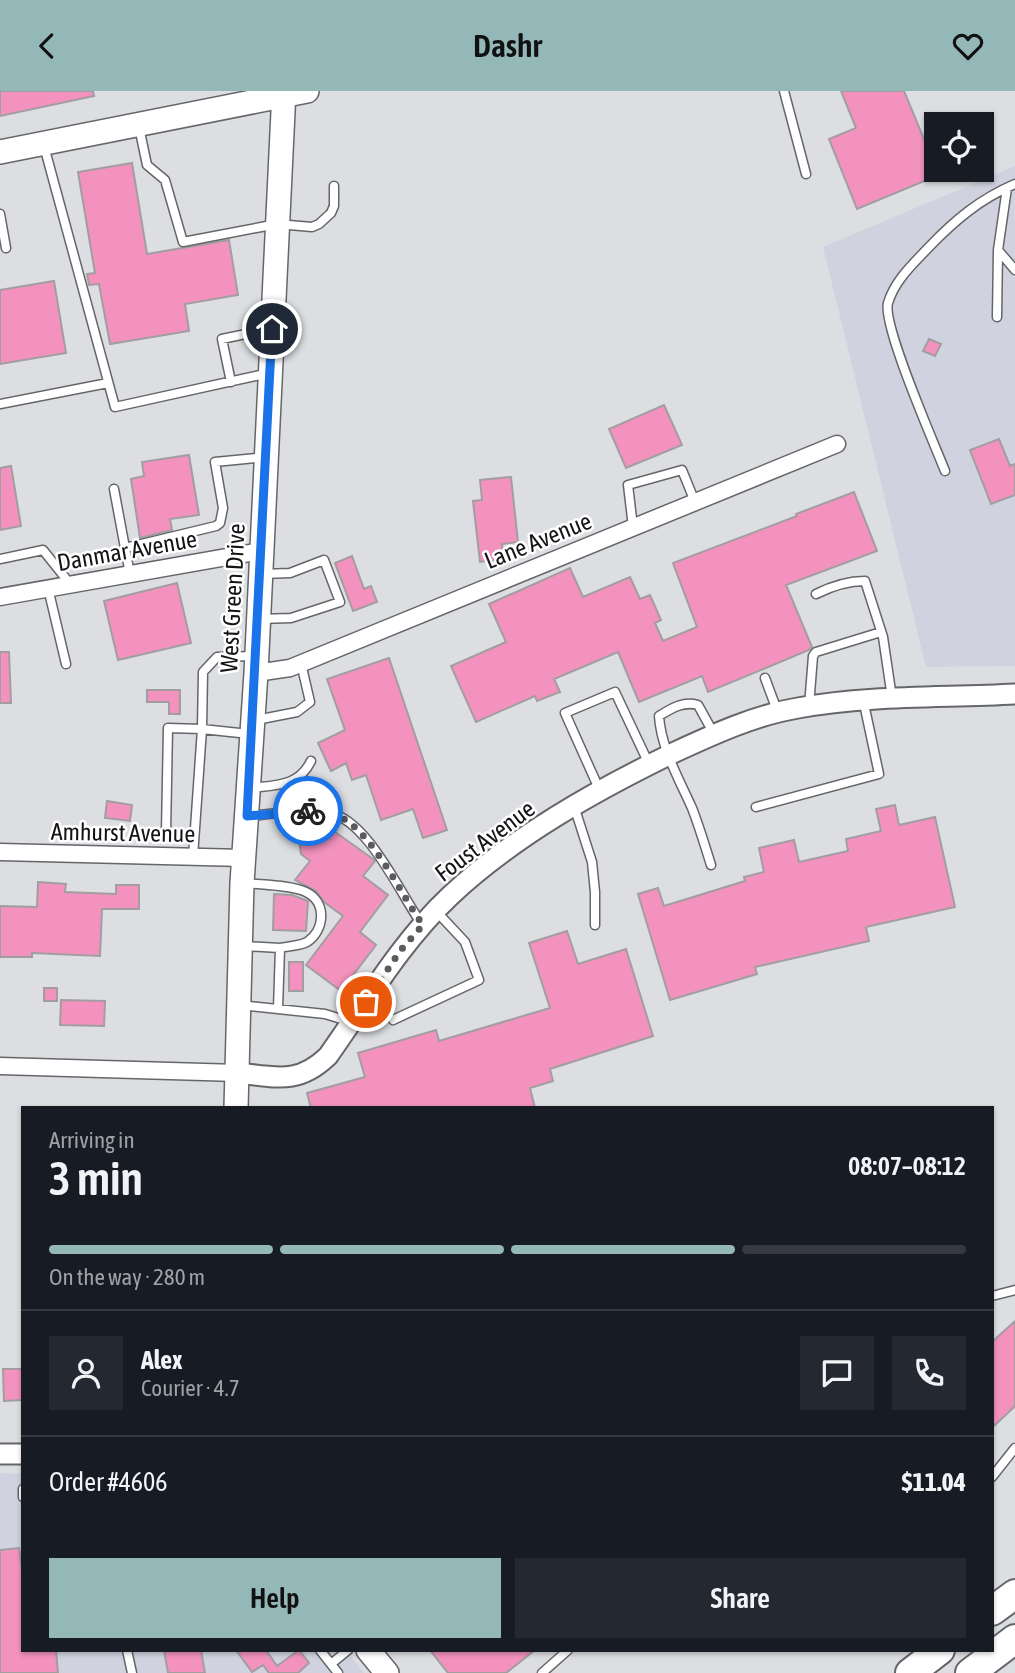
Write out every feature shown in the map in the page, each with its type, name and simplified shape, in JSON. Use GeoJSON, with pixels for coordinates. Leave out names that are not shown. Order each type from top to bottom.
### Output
{"type":"FeatureCollection","features":[{"type":"Feature","properties":{"kind":"highway"},"geometry":{"type":"LineString","coordinates":[[994,1610],[1015,1594]]}},
{"type":"Feature","properties":{"kind":"highway"},"geometry":{"type":"LineString","coordinates":[[970,1673],[1015,1639]]}},
{"type":"Feature","properties":{"kind":"highway"},"geometry":{"type":"LineString","coordinates":[[910,1673],[937,1652]]}},
{"type":"Feature","properties":{"kind":"main road"},"geometry":{"type":"LineString","coordinates":[[0,152],[284,93],[307,91]]}},
{"type":"Feature","properties":{"kind":"main road","name":"West Green Drive"},"geometry":{"type":"LineString","coordinates":[[236,1106],[242,883],[256,665],[284,93]]}},
{"type":"Feature","properties":{"kind":"main road"},"geometry":{"type":"LineString","coordinates":[[370,1652],[387,1673]]}},
{"type":"Feature","properties":{"kind":"street","name":"Lane Avenue"},"geometry":{"type":"LineString","coordinates":[[256,665],[290,668],[836,444]]}},
{"type":"Feature","properties":{"kind":"street","name":"Danmar Avenue"},"geometry":{"type":"LineString","coordinates":[[0,597],[261,551]]}},
{"type":"Feature","properties":{"kind":"street","name":"Foust Avenue"},"geometry":{"type":"LineString","coordinates":[[0,1066],[239,1073],[288,1079],[305,1074],[328,1056],[400,951],[429,918],[482,868],[574,806],[649,764],[714,734],[809,706],[863,699],[1015,694]]}},
{"type":"Feature","properties":{"kind":"street","name":"Amhurst Avenue"},"geometry":{"type":"LineString","coordinates":[[0,852],[244,859]]}},
{"type":"Feature","properties":{"kind":"street"},"geometry":{"type":"LineString","coordinates":[[0,1454],[21,1454]]}},
{"type":"Feature","properties":{"kind":"lane"},"geometry":{"type":"LineString","coordinates":[[784,91],[806,174]]}},
{"type":"Feature","properties":{"kind":"lane"},"geometry":{"type":"LineString","coordinates":[[138,124],[147,165],[165,180],[183,242],[277,224],[303,227],[319,224],[331,213],[334,206],[334,186]]}},
{"type":"Feature","properties":{"kind":"lane"},"geometry":{"type":"LineString","coordinates":[[44,143],[115,407],[270,373]]}},
{"type":"Feature","properties":{"kind":"lane"},"geometry":{"type":"LineString","coordinates":[[998,317],[998,250],[1011,186]]}},
{"type":"Feature","properties":{"kind":"lane"},"geometry":{"type":"LineString","coordinates":[[945,471],[892,334],[887,306],[901,277],[956,219],[1011,186]]}},
{"type":"Feature","properties":{"kind":"lane"},"geometry":{"type":"LineString","coordinates":[[0,214],[6,249]]}},
{"type":"Feature","properties":{"kind":"lane"},"geometry":{"type":"LineString","coordinates":[[998,250],[1015,270]]}},
{"type":"Feature","properties":{"kind":"lane"},"geometry":{"type":"LineString","coordinates":[[231,382],[222,339],[272,329]]}},
{"type":"Feature","properties":{"kind":"lane"},"geometry":{"type":"LineString","coordinates":[[0,404],[108,383]]}},
{"type":"Feature","properties":{"kind":"lane"},"geometry":{"type":"LineString","coordinates":[[125,548],[216,526],[223,517],[223,508],[215,462],[266,457]]}},
{"type":"Feature","properties":{"kind":"lane"},"geometry":{"type":"LineString","coordinates":[[634,527],[628,485],[682,470],[695,502]]}},
{"type":"Feature","properties":{"kind":"lane"},"geometry":{"type":"LineString","coordinates":[[114,489],[130,574]]}},
{"type":"Feature","properties":{"kind":"lane"},"geometry":{"type":"LineString","coordinates":[[0,559],[43,550],[71,585]]}},
{"type":"Feature","properties":{"kind":"lane"},"geometry":{"type":"LineString","coordinates":[[258,619],[291,618],[340,602],[324,560],[290,573],[260,574]]}},
{"type":"Feature","properties":{"kind":"lane"},"geometry":{"type":"LineString","coordinates":[[816,594],[842,583],[865,581],[881,632],[892,698]]}},
{"type":"Feature","properties":{"kind":"lane"},"geometry":{"type":"LineString","coordinates":[[48,589],[66,664]]}},
{"type":"Feature","properties":{"kind":"lane"},"geometry":{"type":"LineString","coordinates":[[809,706],[813,656],[816,652],[881,632]]}},
{"type":"Feature","properties":{"kind":"lane"},"geometry":{"type":"LineString","coordinates":[[193,857],[203,672],[217,657],[256,665]]}},
{"type":"Feature","properties":{"kind":"lane"},"geometry":{"type":"LineString","coordinates":[[166,833],[168,728],[252,727],[297,712],[310,702],[301,663]]}},
{"type":"Feature","properties":{"kind":"lane"},"geometry":{"type":"LineString","coordinates":[[765,678],[778,713]]}},
{"type":"Feature","properties":{"kind":"lane"},"geometry":{"type":"LineString","coordinates":[[600,791],[565,713],[615,692],[649,764]]}},
{"type":"Feature","properties":{"kind":"lane"},"geometry":{"type":"LineString","coordinates":[[756,807],[879,774],[863,699]]}},
{"type":"Feature","properties":{"kind":"lane"},"geometry":{"type":"LineString","coordinates":[[711,865],[669,755],[659,716],[677,705],[698,705],[714,734]]}},
{"type":"Feature","properties":{"kind":"lane"},"geometry":{"type":"LineString","coordinates":[[248,789],[280,785],[296,779],[304,774],[311,761]]}},
{"type":"Feature","properties":{"kind":"lane"},"geometry":{"type":"LineString","coordinates":[[574,806],[592,862],[596,892],[595,925]]}},
{"type":"Feature","properties":{"kind":"lane"},"geometry":{"type":"LineString","coordinates":[[247,816],[303,811],[332,813],[351,824],[374,846],[405,900],[465,942],[479,981],[393,1020]]}},
{"type":"Feature","properties":{"kind":"lane"},"geometry":{"type":"LineString","coordinates":[[241,946],[280,948],[304,944],[315,935],[322,915],[319,902],[303,890],[242,883]]}},
{"type":"Feature","properties":{"kind":"lane"},"geometry":{"type":"LineString","coordinates":[[278,1009],[280,948]]}},
{"type":"Feature","properties":{"kind":"lane"},"geometry":{"type":"LineString","coordinates":[[240,1005],[325,1014],[352,1023]]}},
{"type":"Feature","properties":{"kind":"lane"},"geometry":{"type":"LineString","coordinates":[[994,1295],[1015,1290]]}},
{"type":"Feature","properties":{"kind":"lane"},"geometry":{"type":"LineString","coordinates":[[994,1474],[1015,1448]]}},
{"type":"Feature","properties":{"kind":"lane"},"geometry":{"type":"LineString","coordinates":[[127,1652],[132,1673]]}},
{"type":"Feature","properties":{"kind":"lane"},"geometry":{"type":"LineString","coordinates":[[322,1652],[338,1673]]}},
{"type":"Feature","properties":{"kind":"lane"},"geometry":{"type":"LineString","coordinates":[[331,1664],[346,1652]]}},
{"type":"Feature","properties":{"kind":"lane"},"geometry":{"type":"LineString","coordinates":[[542,1673],[566,1652]]}},
{"type":"Feature","properties":{"kind":"shaded area"},"geometry":{"type":"Polygon","coordinates":[[[1015,166],[1015,666],[926,667],[823,247],[977,182],[994,182],[994,175],[1015,166]]]}},
{"type":"Feature","properties":{"kind":"shaded area"},"geometry":{"type":"Polygon","coordinates":[[[0,1473],[21,1474],[21,1652],[348,1652],[364,1673],[0,1673],[0,1473]]]}},
{"type":"Feature","properties":{"kind":"building"},"geometry":{"type":"Polygon","coordinates":[[[0,91],[93,91],[94,96],[0,116],[0,91]]]}},
{"type":"Feature","properties":{"kind":"building"},"geometry":{"type":"Polygon","coordinates":[[[841,91],[904,91],[924,139],[924,181],[857,209],[829,139],[856,128],[841,91]]]}},
{"type":"Feature","properties":{"kind":"building"},"geometry":{"type":"Polygon","coordinates":[[[132,163],[147,254],[229,240],[238,295],[185,304],[189,331],[110,344],[99,284],[89,285],[87,274],[95,273],[78,172],[132,163]]]}},
{"type":"Feature","properties":{"kind":"building"},"geometry":{"type":"Polygon","coordinates":[[[54,281],[66,353],[0,364],[0,290],[54,281]]]}},
{"type":"Feature","properties":{"kind":"building"},"geometry":{"type":"Polygon","coordinates":[[[929,339],[941,344],[935,356],[923,351],[929,339]]]}},
{"type":"Feature","properties":{"kind":"building"},"geometry":{"type":"Polygon","coordinates":[[[664,405],[682,445],[626,468],[609,429],[664,405]]]}},
{"type":"Feature","properties":{"kind":"building"},"geometry":{"type":"Polygon","coordinates":[[[999,439],[1010,466],[1015,464],[1015,495],[991,504],[970,450],[999,439]]]}},
{"type":"Feature","properties":{"kind":"building"},"geometry":{"type":"Polygon","coordinates":[[[189,455],[199,515],[170,519],[172,530],[140,538],[131,479],[144,476],[142,462],[189,455]]]}},
{"type":"Feature","properties":{"kind":"building"},"geometry":{"type":"Polygon","coordinates":[[[11,466],[21,526],[0,530],[0,468],[11,466]]]}},
{"type":"Feature","properties":{"kind":"building"},"geometry":{"type":"Polygon","coordinates":[[[511,477],[518,542],[502,544],[504,559],[480,562],[473,501],[482,500],[480,480],[511,477]]]}},
{"type":"Feature","properties":{"kind":"building"},"geometry":{"type":"Polygon","coordinates":[[[854,492],[877,551],[786,585],[812,647],[809,650],[708,692],[702,676],[639,702],[618,652],[554,679],[560,692],[537,701],[535,696],[476,722],[451,666],[506,642],[489,604],[570,568],[583,597],[630,577],[640,599],[650,595],[661,620],[655,623],[663,641],[697,627],[673,563],[854,492]]]}},
{"type":"Feature","properties":{"kind":"building"},"geometry":{"type":"Polygon","coordinates":[[[352,556],[364,589],[371,586],[377,602],[353,611],[335,563],[352,556]]]}},
{"type":"Feature","properties":{"kind":"building"},"geometry":{"type":"Polygon","coordinates":[[[177,583],[191,643],[118,660],[104,601],[177,583]]]}},
{"type":"Feature","properties":{"kind":"building"},"geometry":{"type":"Polygon","coordinates":[[[0,652],[9,652],[11,703],[0,703],[0,652]]]}},
{"type":"Feature","properties":{"kind":"building"},"geometry":{"type":"Polygon","coordinates":[[[389,658],[447,830],[423,838],[413,809],[381,820],[366,775],[352,780],[346,763],[331,771],[318,743],[345,730],[327,679],[389,658]]]}},
{"type":"Feature","properties":{"kind":"building"},"geometry":{"type":"Polygon","coordinates":[[[147,690],[180,690],[180,714],[169,714],[169,702],[147,702],[147,690]]]}},
{"type":"Feature","properties":{"kind":"building"},"geometry":{"type":"Polygon","coordinates":[[[107,801],[132,805],[130,821],[105,818],[107,801]]]}},
{"type":"Feature","properties":{"kind":"building"},"geometry":{"type":"Polygon","coordinates":[[[895,805],[899,825],[935,817],[955,907],[866,927],[869,941],[755,967],[757,974],[670,1000],[638,894],[658,888],[664,906],[745,881],[744,877],[764,872],[759,848],[794,840],[799,862],[848,851],[846,839],[881,831],[876,809],[895,805]]]}},
{"type":"Feature","properties":{"kind":"building"},"geometry":{"type":"Polygon","coordinates":[[[324,824],[375,861],[363,876],[388,895],[360,932],[376,945],[341,991],[306,965],[343,916],[324,902],[316,891],[295,880],[310,861],[301,854],[298,833],[303,826],[324,824]]]}},
{"type":"Feature","properties":{"kind":"building"},"geometry":{"type":"Polygon","coordinates":[[[38,882],[66,884],[65,892],[116,894],[116,885],[139,885],[139,909],[102,909],[100,956],[32,953],[32,957],[0,957],[0,906],[37,907],[38,882]]]}},
{"type":"Feature","properties":{"kind":"building"},"geometry":{"type":"Polygon","coordinates":[[[274,894],[292,895],[308,901],[306,931],[273,930],[274,894]]]}},
{"type":"Feature","properties":{"kind":"building"},"geometry":{"type":"Polygon","coordinates":[[[567,931],[578,964],[626,949],[653,1036],[550,1069],[553,1081],[530,1088],[534,1106],[310,1106],[307,1093],[365,1077],[358,1053],[436,1030],[439,1041],[550,1008],[529,943],[567,931]]]}},
{"type":"Feature","properties":{"kind":"building"},"geometry":{"type":"Polygon","coordinates":[[[289,962],[303,962],[303,991],[289,991],[289,962]]]}},
{"type":"Feature","properties":{"kind":"building"},"geometry":{"type":"Polygon","coordinates":[[[44,988],[57,988],[57,1001],[44,1001],[44,988]]]}},
{"type":"Feature","properties":{"kind":"building"},"geometry":{"type":"Polygon","coordinates":[[[61,1000],[105,1001],[104,1026],[60,1025],[61,1000]]]}},
{"type":"Feature","properties":{"kind":"building"},"geometry":{"type":"Polygon","coordinates":[[[1015,1321],[1015,1406],[994,1426],[994,1340],[1015,1321]]]}},
{"type":"Feature","properties":{"kind":"building"},"geometry":{"type":"Polygon","coordinates":[[[3,1369],[21,1369],[21,1400],[4,1401],[3,1369]]]}},
{"type":"Feature","properties":{"kind":"building"},"geometry":{"type":"Polygon","coordinates":[[[19,1548],[21,1652],[56,1652],[58,1673],[0,1673],[0,1550],[19,1548]]]}},
{"type":"Feature","properties":{"kind":"building"},"geometry":{"type":"Polygon","coordinates":[[[164,1652],[201,1652],[205,1673],[168,1673],[164,1652]]]}},
{"type":"Feature","properties":{"kind":"building"},"geometry":{"type":"Polygon","coordinates":[[[237,1652],[267,1652],[277,1666],[296,1652],[301,1652],[309,1663],[298,1673],[269,1673],[263,1665],[252,1672],[237,1652]]]}},
{"type":"Feature","properties":{"kind":"building"},"geometry":{"type":"Polygon","coordinates":[[[432,1652],[532,1652],[506,1673],[448,1673],[432,1652]]]}},
{"type":"Feature","properties":{"kind":"way so far"},"geometry":{"type":"LineString","coordinates":[[308,811],[332,813],[351,824],[374,846],[405,900],[423,925],[400,951],[366,1002]]}},
{"type":"Feature","properties":{"kind":"route"},"geometry":{"type":"LineString","coordinates":[[272,329],[247,816],[308,811]]}}]}
